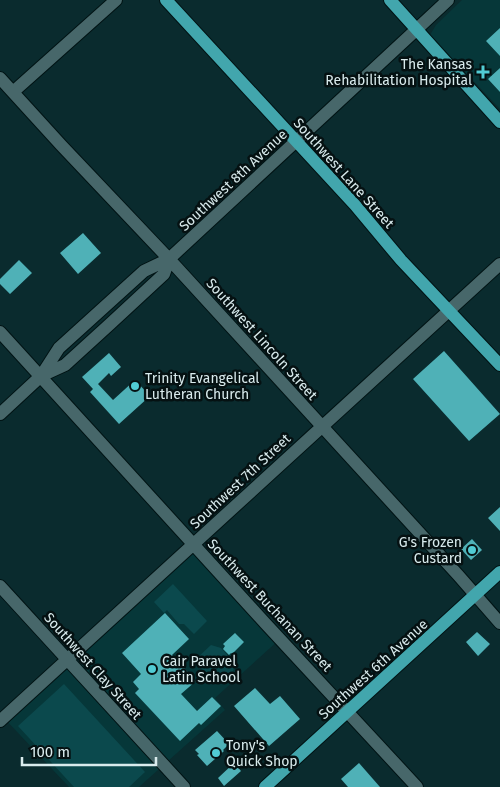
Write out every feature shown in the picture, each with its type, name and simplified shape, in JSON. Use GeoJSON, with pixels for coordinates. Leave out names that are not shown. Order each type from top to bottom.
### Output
{"type":"FeatureCollection","features":[{"type":"Feature","properties":{"kind":"main road","name":"Southwest Lane Street"},"geometry":{"type":"LineString","coordinates":[[166,0],[354,205],[401,260],[500,365]]}},
{"type":"Feature","properties":{"kind":"main road"},"geometry":{"type":"LineString","coordinates":[[390,0],[500,122]]}},
{"type":"Feature","properties":{"kind":"main road","name":"Southwest 6th Avenue"},"geometry":{"type":"LineString","coordinates":[[266,787],[500,572]]}},
{"type":"Feature","properties":{"kind":"street"},"geometry":{"type":"LineString","coordinates":[[13,92],[116,0]]}},
{"type":"Feature","properties":{"kind":"street","name":"Southwest 8th Avenue"},"geometry":{"type":"LineString","coordinates":[[0,414],[41,376],[65,365],[110,324],[164,274],[169,259],[448,0]]}},
{"type":"Feature","properties":{"kind":"street","name":"Southwest Lincoln Street"},"geometry":{"type":"LineString","coordinates":[[0,78],[169,259],[500,623]]}},
{"type":"Feature","properties":{"kind":"street","name":"Southwest 7th Street"},"geometry":{"type":"LineString","coordinates":[[0,721],[500,264]]}},
{"type":"Feature","properties":{"kind":"street","name":"Southwest Buchanan Street"},"geometry":{"type":"LineString","coordinates":[[0,332],[417,787]]}},
{"type":"Feature","properties":{"kind":"street","name":"Southwest Clay Street"},"geometry":{"type":"LineString","coordinates":[[0,586],[184,787]]}},
{"type":"Feature","properties":{"kind":"shaded area","name":"The Kansas Rehabilitation Hospital"},"geometry":{"type":"Polygon","coordinates":[[[462,0],[500,0],[500,109],[430,35],[436,25],[462,0]]]}},
{"type":"Feature","properties":{"kind":"shaded area","name":"Cair Paravel Latin School"},"geometry":{"type":"Polygon","coordinates":[[[194,544],[280,639],[215,698],[225,710],[139,787],[69,787],[4,718],[194,544]]]}},
{"type":"Feature","properties":{"kind":"shaded area"},"geometry":{"type":"Polygon","coordinates":[[[173,584],[207,621],[194,634],[184,624],[179,624],[167,610],[164,613],[154,602],[173,584]]]}},
{"type":"Feature","properties":{"kind":"shaded area"},"geometry":{"type":"Polygon","coordinates":[[[211,645],[221,648],[229,657],[226,661],[234,669],[226,680],[214,685],[196,665],[195,660],[211,645]]]}},
{"type":"Feature","properties":{"kind":"shaded area"},"geometry":{"type":"Polygon","coordinates":[[[64,684],[145,772],[129,787],[74,787],[18,726],[64,684]]]}},
{"type":"Feature","properties":{"kind":"building"},"geometry":{"type":"Polygon","coordinates":[[[500,28],[500,56],[486,41],[500,28]]]}},
{"type":"Feature","properties":{"kind":"building"},"geometry":{"type":"Polygon","coordinates":[[[500,68],[500,92],[488,79],[500,68]]]}},
{"type":"Feature","properties":{"kind":"building"},"geometry":{"type":"Polygon","coordinates":[[[83,233],[101,253],[78,274],[60,253],[83,233]]]}},
{"type":"Feature","properties":{"kind":"building"},"geometry":{"type":"Polygon","coordinates":[[[19,260],[32,273],[10,294],[0,284],[0,279],[19,260]]]}},
{"type":"Feature","properties":{"kind":"building"},"geometry":{"type":"Polygon","coordinates":[[[444,351],[500,414],[469,441],[413,379],[444,351]]]}},
{"type":"Feature","properties":{"kind":"building","name":"Trinity Evangelical Lutheran Church"},"geometry":{"type":"Polygon","coordinates":[[[109,353],[121,367],[111,376],[109,373],[98,384],[113,400],[135,380],[150,396],[119,424],[90,392],[93,389],[82,377],[109,353]]]}},
{"type":"Feature","properties":{"kind":"building"},"geometry":{"type":"Polygon","coordinates":[[[500,507],[500,531],[488,518],[500,507]]]}},
{"type":"Feature","properties":{"kind":"building","name":"G's Frozen Custard"},"geometry":{"type":"Polygon","coordinates":[[[472,539],[482,550],[471,560],[461,549],[472,539]]]}},
{"type":"Feature","properties":{"kind":"building"},"geometry":{"type":"Polygon","coordinates":[[[165,613],[189,639],[172,655],[196,681],[181,694],[197,711],[212,697],[221,706],[180,741],[135,693],[139,689],[133,682],[141,674],[122,653],[165,613]]]}},
{"type":"Feature","properties":{"kind":"building"},"geometry":{"type":"Polygon","coordinates":[[[477,632],[490,644],[478,656],[466,642],[477,632]]]}},
{"type":"Feature","properties":{"kind":"building"},"geometry":{"type":"Polygon","coordinates":[[[235,633],[244,642],[229,655],[223,649],[225,646],[223,644],[235,633]]]}},
{"type":"Feature","properties":{"kind":"building"},"geometry":{"type":"Polygon","coordinates":[[[255,688],[270,704],[280,696],[300,719],[269,746],[234,706],[255,688]]]}},
{"type":"Feature","properties":{"kind":"building"},"geometry":{"type":"Polygon","coordinates":[[[217,731],[229,744],[207,766],[195,750],[217,731]]]}},
{"type":"Feature","properties":{"kind":"building"},"geometry":{"type":"Polygon","coordinates":[[[234,763],[241,771],[224,786],[218,778],[234,763]]]}},
{"type":"Feature","properties":{"kind":"building"},"geometry":{"type":"Polygon","coordinates":[[[359,763],[380,787],[348,787],[341,779],[359,763]]]}},
{"type":"Feature","properties":{"kind":"place","name":"The Kansas Rehabilitation Hospital"},"geometry":{"type":"Point","coordinates":[483,72]}},
{"type":"Feature","properties":{"kind":"place","name":"Trinity Evangelical Lutheran Church"},"geometry":{"type":"Point","coordinates":[135,386]}},
{"type":"Feature","properties":{"kind":"place","name":"G's Frozen Custard"},"geometry":{"type":"Point","coordinates":[472,550]}},
{"type":"Feature","properties":{"kind":"place","name":"Cair Paravel Latin School"},"geometry":{"type":"Point","coordinates":[152,669]}},
{"type":"Feature","properties":{"kind":"place","name":"Tony's Quick Shop"},"geometry":{"type":"Point","coordinates":[216,753]}}]}
